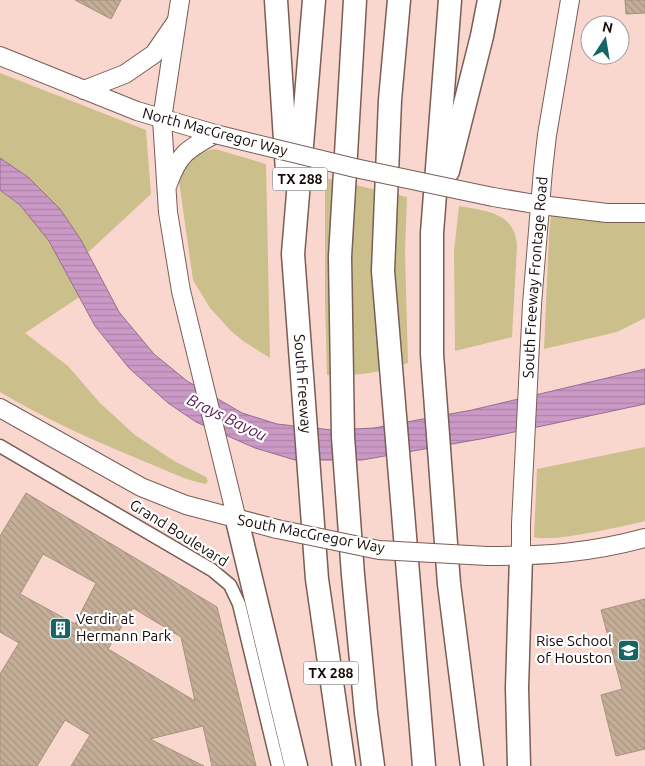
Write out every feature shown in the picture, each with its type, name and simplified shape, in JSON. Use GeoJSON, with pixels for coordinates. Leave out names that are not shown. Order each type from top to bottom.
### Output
{"type":"FeatureCollection","features":[{"type":"Feature","properties":{"kind":"highway"},"geometry":{"type":"LineString","coordinates":[[276,0],[293,254]]}},
{"type":"Feature","properties":{"kind":"highway","name":"South Freeway"},"geometry":{"type":"LineString","coordinates":[[314,0],[293,254],[317,579],[344,766]]}},
{"type":"Feature","properties":{"kind":"highway"},"geometry":{"type":"LineString","coordinates":[[355,0],[340,257],[343,437],[352,575],[373,766]]}},
{"type":"Feature","properties":{"kind":"highway"},"geometry":{"type":"LineString","coordinates":[[400,0],[390,100],[383,262],[424,766]]}},
{"type":"Feature","properties":{"kind":"highway"},"geometry":{"type":"LineString","coordinates":[[450,0],[432,232],[432,354],[449,584],[472,766]]}},
{"type":"Feature","properties":{"kind":"highway"},"geometry":{"type":"LineString","coordinates":[[432,232],[482,36],[489,0]]}},
{"type":"Feature","properties":{"kind":"highway"},"geometry":{"type":"LineString","coordinates":[[238,520],[296,766]]}},
{"type":"Feature","properties":{"kind":"highway"},"geometry":{"type":"LineString","coordinates":[[519,766],[517,688],[521,556]]}},
{"type":"Feature","properties":{"kind":"main road"},"geometry":{"type":"LineString","coordinates":[[180,0],[162,119],[168,212],[181,291],[238,520]]}},
{"type":"Feature","properties":{"kind":"main road","name":"South Freeway Frontage Road"},"geometry":{"type":"LineString","coordinates":[[521,556],[532,304],[547,135],[570,0]]}},
{"type":"Feature","properties":{"kind":"main road"},"geometry":{"type":"LineString","coordinates":[[84,90],[125,74],[154,54],[177,20]]}},
{"type":"Feature","properties":{"kind":"main road","name":"North MacGregor Way"},"geometry":{"type":"LineString","coordinates":[[0,56],[162,119],[355,168],[493,197],[541,205],[607,213],[645,212]]}},
{"type":"Feature","properties":{"kind":"main road"},"geometry":{"type":"LineString","coordinates":[[166,191],[174,167],[185,152],[215,134]]}},
{"type":"Feature","properties":{"kind":"main road","name":"South MacGregor Way"},"geometry":{"type":"LineString","coordinates":[[0,408],[141,487],[186,505],[238,520],[379,550],[521,556],[573,553],[624,544],[645,538]]}},
{"type":"Feature","properties":{"kind":"street","name":"Grand Boulevard"},"geometry":{"type":"LineString","coordinates":[[0,446],[212,570],[230,585],[239,604],[278,766]]}},
{"type":"Feature","properties":{"kind":"shaded area"},"geometry":{"type":"Polygon","coordinates":[[[0,73],[146,130],[151,194],[81,259],[93,288],[25,333],[68,366],[100,403],[135,435],[174,461],[206,477],[208,481],[206,484],[177,475],[91,439],[0,392],[0,73]]]}},
{"type":"Feature","properties":{"kind":"shaded area"},"geometry":{"type":"Polygon","coordinates":[[[215,149],[266,164],[270,358],[231,331],[210,308],[193,280],[179,181],[184,169],[192,159],[208,150],[215,149]]]}},
{"type":"Feature","properties":{"kind":"shaded area"},"geometry":{"type":"Polygon","coordinates":[[[325,178],[407,197],[405,251],[408,363],[368,373],[327,375],[325,178]]]}},
{"type":"Feature","properties":{"kind":"shaded area"},"geometry":{"type":"Polygon","coordinates":[[[459,206],[489,212],[505,220],[511,226],[517,246],[512,337],[455,351],[454,251],[459,206]]]}},
{"type":"Feature","properties":{"kind":"shaded area"},"geometry":{"type":"Polygon","coordinates":[[[551,214],[645,220],[645,318],[617,332],[544,349],[551,214]]]}},
{"type":"Feature","properties":{"kind":"shaded area"},"geometry":{"type":"Polygon","coordinates":[[[645,447],[645,521],[571,536],[556,538],[534,537],[537,469],[645,447]]]}},
{"type":"Feature","properties":{"kind":"water","name":"Brays Bayou"},"geometry":{"type":"Polygon","coordinates":[[[0,158],[28,177],[60,209],[81,240],[119,312],[154,354],[187,381],[242,413],[277,424],[332,430],[374,428],[472,410],[645,369],[645,404],[486,438],[362,460],[295,460],[255,448],[196,422],[168,403],[129,368],[95,326],[49,241],[20,205],[0,190],[0,158]]]}},
{"type":"Feature","properties":{"kind":"building"},"geometry":{"type":"Polygon","coordinates":[[[75,0],[121,0],[111,19],[75,0]]]}},
{"type":"Feature","properties":{"kind":"building"},"geometry":{"type":"Polygon","coordinates":[[[625,0],[645,0],[645,13],[626,14],[625,0]]]}},
{"type":"Feature","properties":{"kind":"building","name":"Verdir at Hermann Park"},"geometry":{"type":"Polygon","coordinates":[[[26,493],[217,607],[256,766],[212,766],[203,726],[150,739],[204,766],[71,766],[90,735],[65,720],[37,766],[0,766],[0,674],[19,643],[0,632],[0,536],[26,493]],[[43,554],[20,594],[75,624],[96,583],[43,554]],[[133,608],[108,649],[195,701],[181,637],[133,608]]]}},
{"type":"Feature","properties":{"kind":"building","name":"Rise School of Houston"},"geometry":{"type":"Polygon","coordinates":[[[645,599],[645,749],[616,756],[601,695],[622,689],[601,610],[645,599]]]}},
{"type":"Feature","properties":{"kind":"place","name":"Verdir at Hermann Park"},"geometry":{"type":"Point","coordinates":[60,628]}},
{"type":"Feature","properties":{"kind":"place","name":"Rise School of Houston"},"geometry":{"type":"Point","coordinates":[628,650]}}]}
